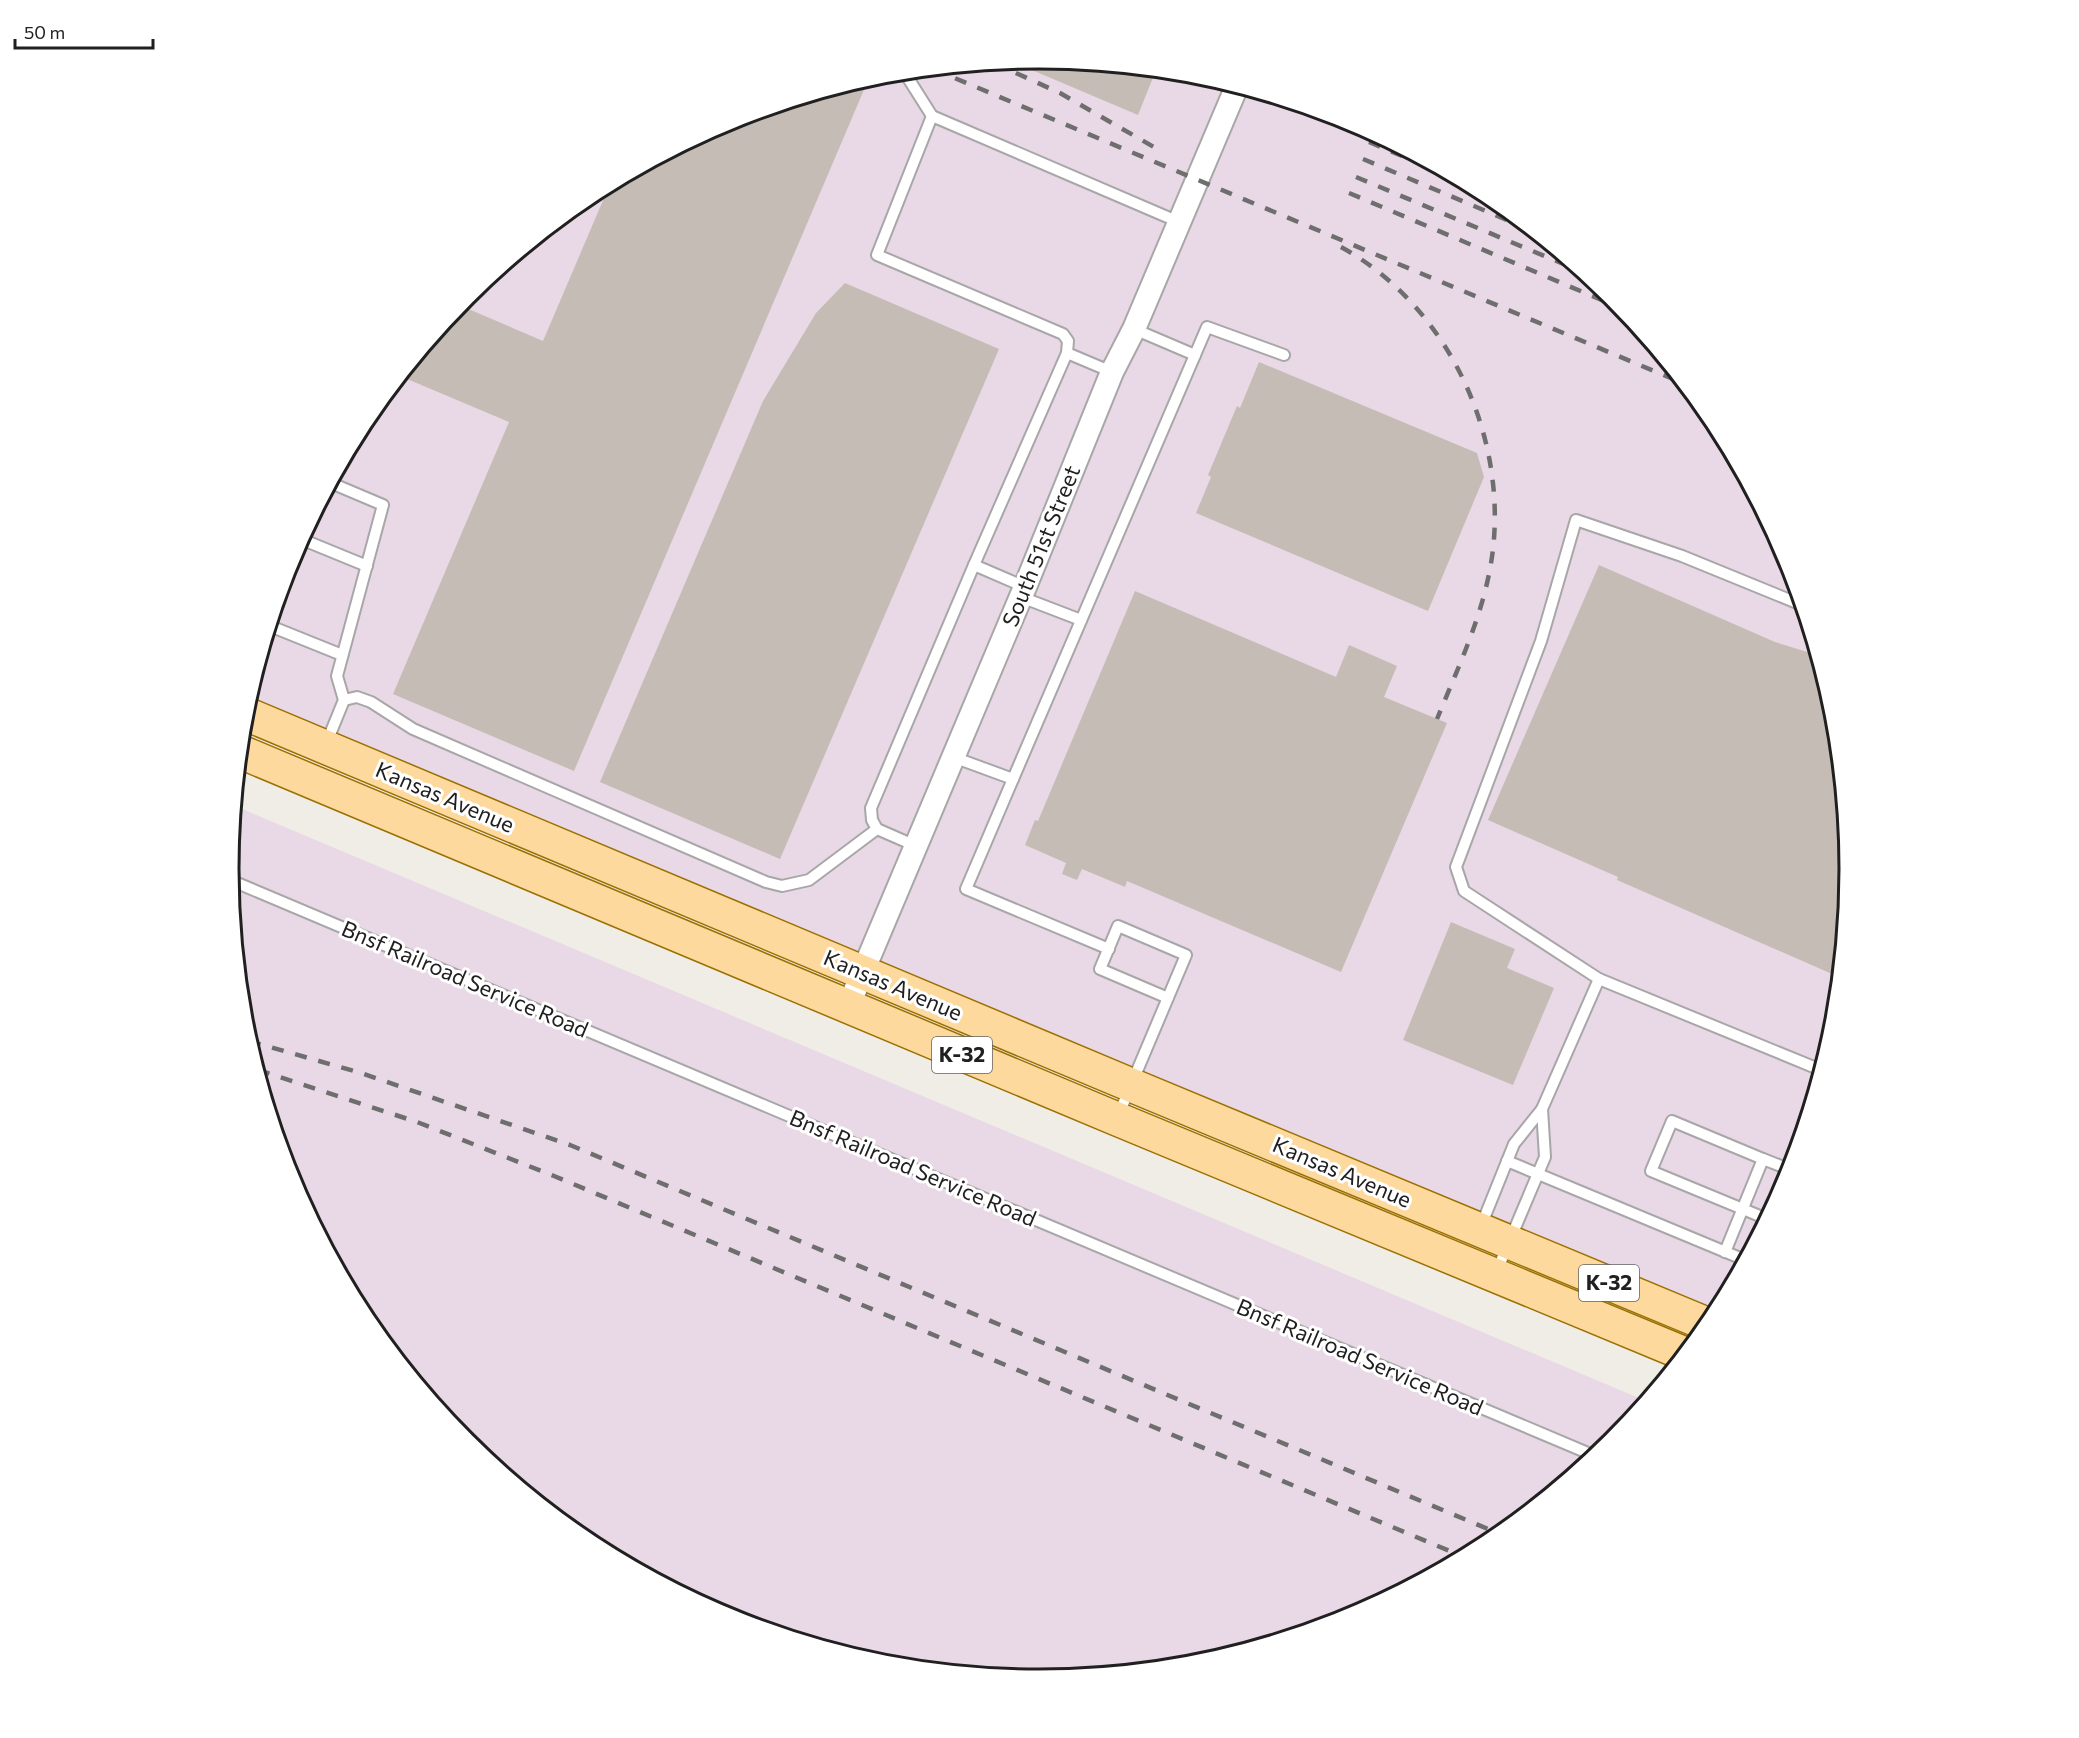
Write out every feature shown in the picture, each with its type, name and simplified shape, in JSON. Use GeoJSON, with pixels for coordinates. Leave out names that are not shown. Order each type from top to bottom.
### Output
{"type":"FeatureCollection","features":[{"type":"Feature","properties":{"kind":"main road","name":"Kansas Avenue"},"geometry":{"type":"LineString","coordinates":[[254,717],[1699,1321]]}},
{"type":"Feature","properties":{"kind":"main road","name":"Kansas Avenue"},"geometry":{"type":"LineString","coordinates":[[248,755],[1678,1351]]}},
{"type":"Feature","properties":{"kind":"street","name":"South 51st Street"},"geometry":{"type":"LineString","coordinates":[[849,1007],[1023,592],[1112,372],[1134,329],[1234,93]]}},
{"type":"Feature","properties":{"kind":"lane"},"geometry":{"type":"LineString","coordinates":[[909,80],[932,116],[1179,222]]}},
{"type":"Feature","properties":{"kind":"lane"},"geometry":{"type":"LineString","coordinates":[[916,846],[877,829],[872,820],[871,808],[974,564],[1067,353],[1068,341],[1063,334],[877,255],[932,116]]}},
{"type":"Feature","properties":{"kind":"lane"},"geometry":{"type":"LineString","coordinates":[[1109,949],[966,889],[1207,327],[1284,355]]}},
{"type":"Feature","properties":{"kind":"lane"},"geometry":{"type":"LineString","coordinates":[[1134,329],[1195,355]]}},
{"type":"Feature","properties":{"kind":"lane"},"geometry":{"type":"LineString","coordinates":[[1067,353],[1112,372]]}},
{"type":"Feature","properties":{"kind":"lane"},"geometry":{"type":"LineString","coordinates":[[325,747],[344,700],[337,676],[383,505],[338,486]]}},
{"type":"Feature","properties":{"kind":"lane"},"geometry":{"type":"LineString","coordinates":[[1793,601],[1682,556],[1576,520],[1541,641],[1456,867],[1464,891],[1599,979],[1814,1067]]}},
{"type":"Feature","properties":{"kind":"lane"},"geometry":{"type":"LineString","coordinates":[[309,542],[367,566]]}},
{"type":"Feature","properties":{"kind":"lane"},"geometry":{"type":"LineString","coordinates":[[974,564],[1023,592],[1081,620]]}},
{"type":"Feature","properties":{"kind":"lane"},"geometry":{"type":"LineString","coordinates":[[277,629],[342,655]]}},
{"type":"Feature","properties":{"kind":"lane"},"geometry":{"type":"LineString","coordinates":[[344,700],[357,696],[371,702],[413,729],[766,882],[782,886],[809,880],[877,829]]}},
{"type":"Feature","properties":{"kind":"lane"},"geometry":{"type":"LineString","coordinates":[[953,757],[1013,779]]}},
{"type":"Feature","properties":{"kind":"lane","name":"Bnsf Railroad Service Road"},"geometry":{"type":"LineString","coordinates":[[240,884],[1586,1452]]}},
{"type":"Feature","properties":{"kind":"lane"},"geometry":{"type":"LineString","coordinates":[[1117,1119],[1131,1085],[1168,998],[1186,955],[1118,926],[1100,969],[1168,998]]}},
{"type":"Feature","properties":{"kind":"lane"},"geometry":{"type":"LineString","coordinates":[[1479,1229],[1514,1144],[1542,1109],[1599,979]]}},
{"type":"Feature","properties":{"kind":"lane"},"geometry":{"type":"LineString","coordinates":[[1496,1275],[1545,1157],[1542,1109]]}},
{"type":"Feature","properties":{"kind":"lane"},"geometry":{"type":"LineString","coordinates":[[1760,1216],[1651,1171],[1672,1121],[1782,1167]]}},
{"type":"Feature","properties":{"kind":"lane"},"geometry":{"type":"LineString","coordinates":[[1725,1252],[1763,1159]]}},
{"type":"Feature","properties":{"kind":"lane"},"geometry":{"type":"LineString","coordinates":[[1507,1161],[1738,1257]]}},
{"type":"Feature","properties":{"kind":"shaded area"},"geometry":{"type":"Polygon","coordinates":[[[1040,69],[1144,76],[1196,84],[1297,111],[1346,130],[1440,176],[1484,204],[1527,234],[1605,303],[1674,382],[1705,425],[1757,515],[1779,563],[1812,662],[1824,713],[1833,765],[1840,869],[1833,973],[1824,1025],[1797,1126],[1779,1175],[1757,1223],[1702,1317],[256,707],[282,612],[300,563],[322,515],[374,425],[405,382],[474,303],[552,234],[595,204],[639,176],[733,130],[782,111],[883,84],[987,71],[1040,69]]]}},
{"type":"Feature","properties":{"kind":"shaded area"},"geometry":{"type":"Polygon","coordinates":[[[242,809],[1639,1398],[1605,1435],[1527,1504],[1440,1562],[1346,1608],[1297,1627],[1196,1654],[1092,1667],[1040,1669],[935,1662],[883,1654],[832,1642],[782,1627],[733,1608],[639,1562],[552,1504],[474,1435],[405,1356],[374,1313],[322,1223],[300,1175],[267,1076],[246,973],[241,921],[239,869],[242,809]]]}},
{"type":"Feature","properties":{"kind":"building"},"geometry":{"type":"Polygon","coordinates":[[[1031,69],[1092,71],[1153,77],[1138,115],[1031,69]]]}},
{"type":"Feature","properties":{"kind":"building"},"geometry":{"type":"Polygon","coordinates":[[[865,88],[574,771],[393,694],[509,422],[407,379],[468,309],[543,341],[604,198],[639,176],[733,130],[782,111],[865,88]]]}},
{"type":"Feature","properties":{"kind":"building"},"geometry":{"type":"Polygon","coordinates":[[[845,283],[999,349],[780,859],[600,782],[763,401],[816,313],[845,283]]]}},
{"type":"Feature","properties":{"kind":"building"},"geometry":{"type":"Polygon","coordinates":[[[1259,362],[1477,453],[1484,477],[1428,611],[1196,513],[1211,477],[1208,475],[1237,406],[1240,408],[1259,362]]]}},
{"type":"Feature","properties":{"kind":"building"},"geometry":{"type":"Polygon","coordinates":[[[1599,565],[1775,642],[1809,653],[1824,713],[1833,765],[1838,817],[1840,869],[1833,974],[1617,880],[1618,877],[1488,820],[1599,565]]]}},
{"type":"Feature","properties":{"kind":"building"},"geometry":{"type":"Polygon","coordinates":[[[1135,591],[1336,677],[1349,645],[1397,666],[1384,697],[1447,723],[1341,972],[1127,881],[1125,887],[1082,869],[1077,880],[1062,874],[1066,863],[1025,845],[1035,820],[1038,821],[1135,591]]]}},
{"type":"Feature","properties":{"kind":"building"},"geometry":{"type":"Polygon","coordinates":[[[1451,922],[1515,949],[1507,968],[1554,988],[1513,1085],[1403,1040],[1451,922]]]}},
{"type":"Feature","properties":{"kind":"railway"},"geometry":{"type":"LineString","coordinates":[[1010,70],[1060,93],[1159,150]]}},
{"type":"Feature","properties":{"kind":"railway"},"geometry":{"type":"LineString","coordinates":[[947,75],[1671,378]]}},
{"type":"Feature","properties":{"kind":"railway"},"geometry":{"type":"LineString","coordinates":[[1369,142],[1394,153]]}},
{"type":"Feature","properties":{"kind":"railway"},"geometry":{"type":"LineString","coordinates":[[1363,159],[1507,220]]}},
{"type":"Feature","properties":{"kind":"railway"},"geometry":{"type":"LineString","coordinates":[[1356,177],[1561,263]]}},
{"type":"Feature","properties":{"kind":"railway"},"geometry":{"type":"LineString","coordinates":[[1349,193],[1602,300]]}},
{"type":"Feature","properties":{"kind":"railway"},"geometry":{"type":"LineString","coordinates":[[1341,247],[1380,273],[1414,306],[1443,343],[1466,385],[1482,429],[1492,475],[1495,522],[1486,589],[1467,646],[1437,719]]}},
{"type":"Feature","properties":{"kind":"railway"},"geometry":{"type":"LineString","coordinates":[[259,1044],[361,1073],[570,1145],[1490,1530]]}},
{"type":"Feature","properties":{"kind":"railway"},"geometry":{"type":"LineString","coordinates":[[266,1073],[417,1122],[554,1176],[1454,1553]]}}]}
